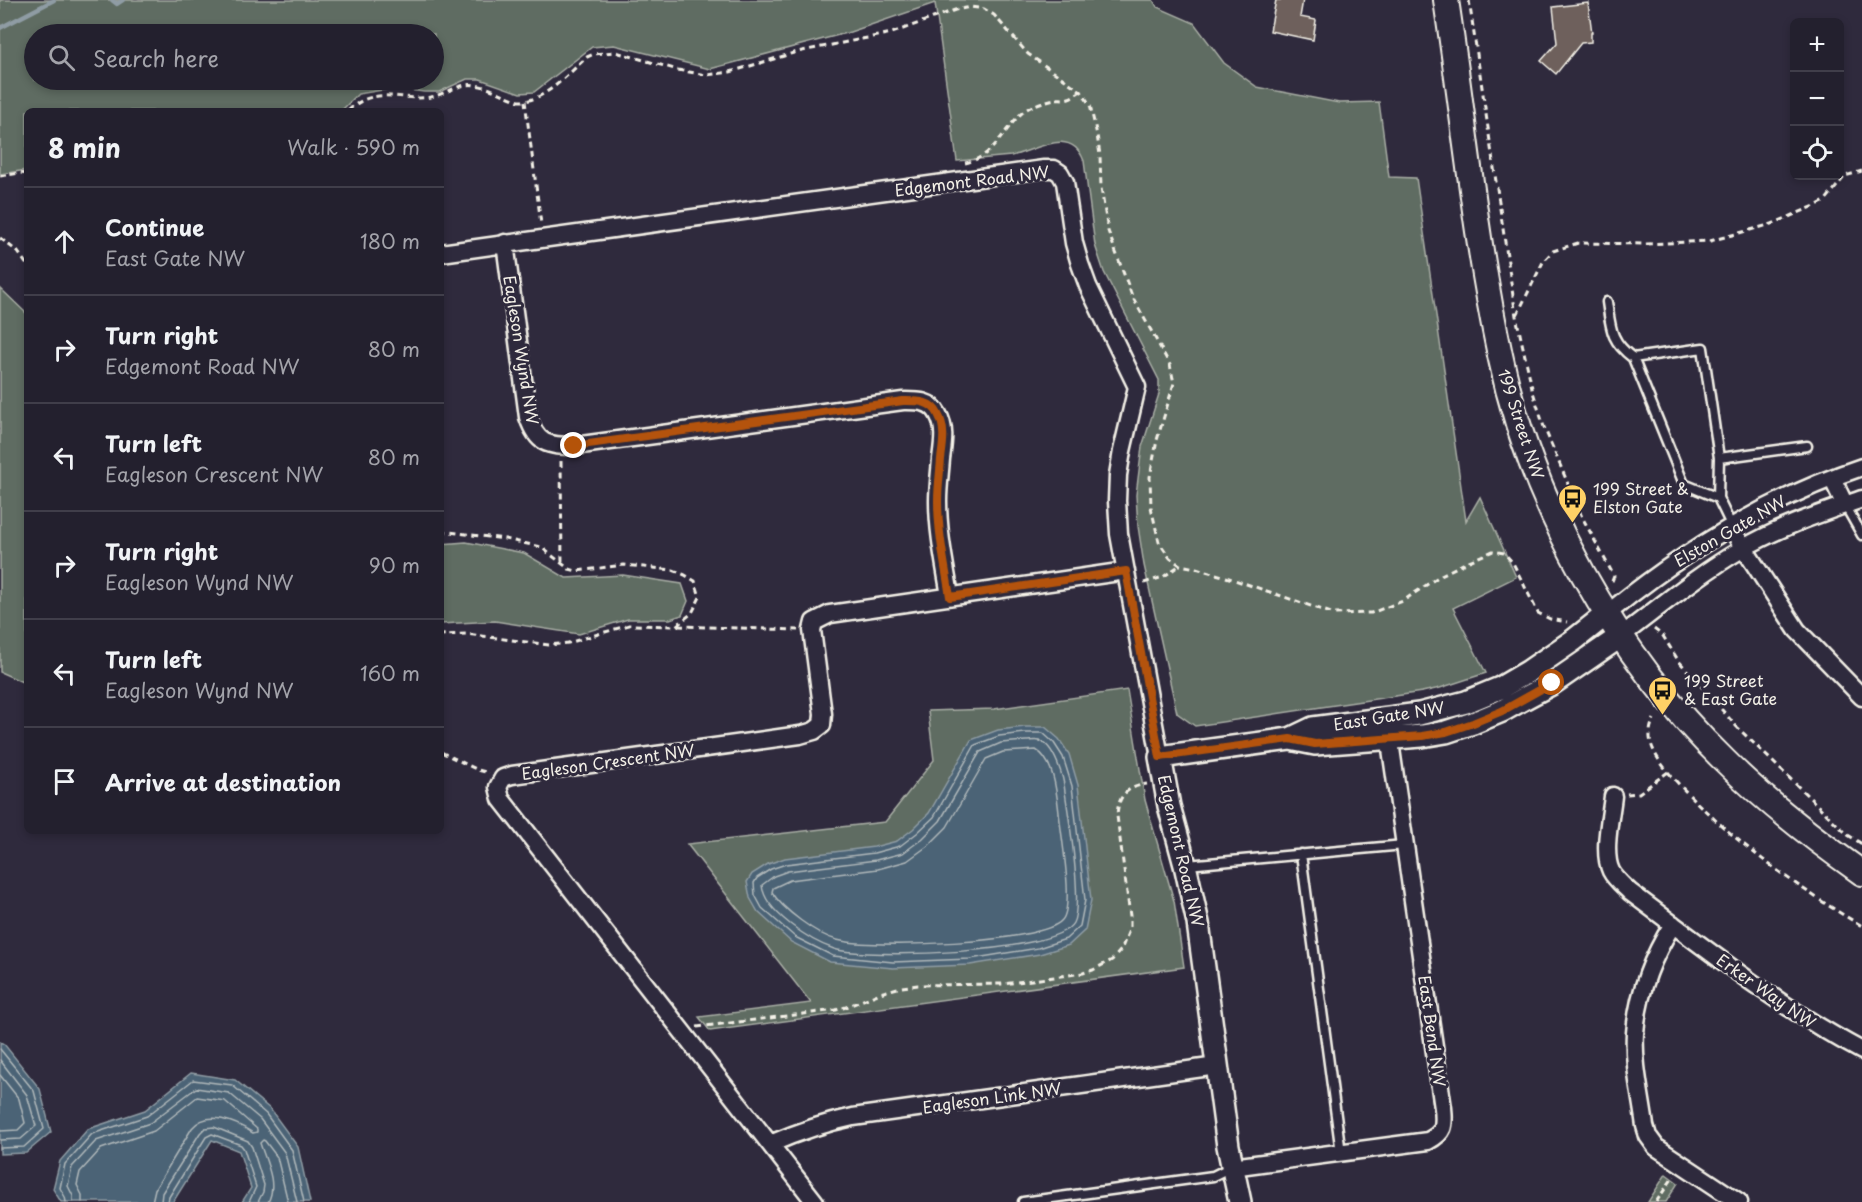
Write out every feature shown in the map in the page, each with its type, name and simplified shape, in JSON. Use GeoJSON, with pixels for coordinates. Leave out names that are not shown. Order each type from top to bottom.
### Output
{"type":"FeatureCollection","features":[{"type":"Feature","properties":{"kind":"main road","name":"199 Street NW"},"geometry":{"type":"LineString","coordinates":[[1446,0],[1486,281],[1503,368],[1526,445],[1562,534],[1621,636],[1664,695],[1724,761],[1797,824],[1862,873]]}},
{"type":"Feature","properties":{"kind":"street","name":"Edgemont Road NW"},"geometry":{"type":"LineString","coordinates":[[444,253],[1044,169],[1053,169],[1060,173],[1065,182],[1074,243],[1080,264],[1088,286],[1137,387],[1118,475],[1118,523],[1164,781],[1198,923],[1232,1167],[1240,1202]]}},
{"type":"Feature","properties":{"kind":"street","name":"Eagleson Wynd NW"},"geometry":{"type":"LineString","coordinates":[[505,243],[528,417],[533,432],[543,441],[559,446]]}},
{"type":"Feature","properties":{"kind":"street"},"geometry":{"type":"LineString","coordinates":[[559,446],[586,445],[903,401],[919,400],[932,405],[943,425],[938,501],[950,597]]}},
{"type":"Feature","properties":{"kind":"street","name":"Elston Gate NW"},"geometry":{"type":"LineString","coordinates":[[1608,613],[1700,545],[1778,502],[1862,467]]}},
{"type":"Feature","properties":{"kind":"street"},"geometry":{"type":"LineString","coordinates":[[1832,478],[1845,505]]}},
{"type":"Feature","properties":{"kind":"street","name":"Elston Gate NW"},"geometry":{"type":"LineString","coordinates":[[1621,636],[1689,584],[1743,548],[1791,526],[1862,499]]}},
{"type":"Feature","properties":{"kind":"street"},"geometry":{"type":"LineString","coordinates":[[1732,527],[1743,548],[1797,630],[1862,697]]}},
{"type":"Feature","properties":{"kind":"street"},"geometry":{"type":"LineString","coordinates":[[812,630],[814,622],[830,614],[950,597],[1127,578]]}},
{"type":"Feature","properties":{"kind":"street","name":"East Gate NW"},"geometry":{"type":"LineString","coordinates":[[1160,757],[1290,739],[1313,728],[1419,714],[1466,702],[1500,688],[1529,671],[1608,613]]}},
{"type":"Feature","properties":{"kind":"street","name":"Eagleson Crescent NW"},"geometry":{"type":"LineString","coordinates":[[812,630],[823,714],[822,725],[814,731],[800,735],[512,775],[503,778],[498,787],[501,800],[815,1202]]}},
{"type":"Feature","properties":{"kind":"street","name":"East Gate NW"},"geometry":{"type":"LineString","coordinates":[[1290,739],[1315,744],[1390,739],[1446,732],[1502,711],[1552,683],[1621,636]]}},
{"type":"Feature","properties":{"kind":"street","name":"East Bend NW"},"geometry":{"type":"LineString","coordinates":[[1232,1167],[1428,1141],[1442,1130],[1443,1108],[1387,718]]}},
{"type":"Feature","properties":{"kind":"street","name":"Erker Way NW"},"geometry":{"type":"LineString","coordinates":[[1613,796],[1608,840],[1611,871],[1630,892],[1790,1010],[1862,1052]]}},
{"type":"Feature","properties":{"kind":"street"},"geometry":{"type":"LineString","coordinates":[[1673,924],[1660,944],[1644,982],[1635,1033],[1642,1103],[1648,1136],[1656,1147],[1739,1202]]}},
{"type":"Feature","properties":{"kind":"street","name":"Eagleson Link NW"},"geometry":{"type":"LineString","coordinates":[[770,1144],[824,1123],[854,1117],[1217,1066]]}},
{"type":"Feature","properties":{"kind":"lane"},"geometry":{"type":"LineString","coordinates":[[1607,302],[1612,332],[1619,347],[1633,358],[1684,484],[1718,498]]}},
{"type":"Feature","properties":{"kind":"lane"},"geometry":{"type":"LineString","coordinates":[[1633,358],[1703,348],[1719,458],[1718,498],[1732,527]]}},
{"type":"Feature","properties":{"kind":"lane"},"geometry":{"type":"LineString","coordinates":[[1719,458],[1808,446]]}},
{"type":"Feature","properties":{"kind":"lane"},"geometry":{"type":"LineString","coordinates":[[1845,505],[1862,535]]}},
{"type":"Feature","properties":{"kind":"lane"},"geometry":{"type":"LineString","coordinates":[[1185,865],[1404,845]]}},
{"type":"Feature","properties":{"kind":"lane"},"geometry":{"type":"LineString","coordinates":[[1301,855],[1341,1153]]}},
{"type":"Feature","properties":{"kind":"lane"},"geometry":{"type":"LineString","coordinates":[[1023,1202],[1214,1176],[1232,1167]]}},
{"type":"Feature","properties":{"kind":"path"},"geometry":{"type":"LineString","coordinates":[[1469,0],[1516,316],[1533,392],[1544,427],[1582,517],[1614,576],[1612,583]]}},
{"type":"Feature","properties":{"kind":"path"},"geometry":{"type":"LineString","coordinates":[[351,108],[369,98],[390,95],[428,98],[463,85],[474,84],[519,101],[525,101],[546,92],[586,57],[594,54],[616,52],[678,70],[706,75],[730,72],[797,52],[892,33],[955,10],[971,7],[984,9],[994,15],[1028,54],[1081,91],[1090,105],[1100,155],[1101,188],[1108,231],[1132,296],[1170,365],[1174,383],[1157,440],[1150,477],[1151,507],[1159,542],[1170,558],[1180,565],[1226,577],[1334,614],[1353,614],[1371,613],[1403,601],[1441,575],[1493,551],[1504,553],[1512,563],[1538,613],[1550,620],[1572,623]]}},
{"type":"Feature","properties":{"kind":"path"},"geometry":{"type":"LineString","coordinates":[[954,182],[952,166],[975,160],[993,149],[1025,110],[1057,98],[1067,99],[1081,91]]}},
{"type":"Feature","properties":{"kind":"path"},"geometry":{"type":"LineString","coordinates":[[525,101],[544,238]]}},
{"type":"Feature","properties":{"kind":"path"},"geometry":{"type":"LineString","coordinates":[[1516,316],[1543,262],[1553,251],[1578,243],[1710,242],[1772,224],[1817,205],[1825,201],[1845,176],[1862,171]]}},
{"type":"Feature","properties":{"kind":"path"},"geometry":{"type":"LineString","coordinates":[[0,176],[24,174]]}},
{"type":"Feature","properties":{"kind":"path"},"geometry":{"type":"LineString","coordinates":[[0,238],[18,252],[24,261]]}},
{"type":"Feature","properties":{"kind":"path"},"geometry":{"type":"LineString","coordinates":[[559,446],[562,564]]}},
{"type":"Feature","properties":{"kind":"path"},"geometry":{"type":"LineString","coordinates":[[444,531],[505,539],[541,547],[569,569],[577,571],[624,565],[672,570],[685,575],[695,581],[700,597],[692,613],[676,626]]}},
{"type":"Feature","properties":{"kind":"path"},"geometry":{"type":"LineString","coordinates":[[1127,578],[1150,582],[1163,577],[1180,565]]}},
{"type":"Feature","properties":{"kind":"path"},"geometry":{"type":"LineString","coordinates":[[444,635],[467,634],[549,645],[568,643],[629,625],[812,630]]}},
{"type":"Feature","properties":{"kind":"path"},"geometry":{"type":"LineString","coordinates":[[1657,633],[1663,636],[1678,660],[1737,727],[1848,835],[1862,844]]}},
{"type":"Feature","properties":{"kind":"path"},"geometry":{"type":"LineString","coordinates":[[1654,719],[1649,732],[1655,756],[1685,791],[1780,872],[1828,906],[1862,926]]}},
{"type":"Feature","properties":{"kind":"path"},"geometry":{"type":"LineString","coordinates":[[444,753],[478,770],[503,778]]}},
{"type":"Feature","properties":{"kind":"path"},"geometry":{"type":"LineString","coordinates":[[1613,796],[1639,793],[1668,772]]}},
{"type":"Feature","properties":{"kind":"path"},"geometry":{"type":"LineString","coordinates":[[681,1029],[836,1010],[900,987],[1004,984],[1083,973],[1103,966],[1121,950],[1130,928],[1117,816],[1118,806],[1125,792],[1132,788],[1164,781]]}},
{"type":"Feature","properties":{"kind":"path"},"geometry":{"type":"LineString","coordinates":[[1656,1202],[1681,1165]]}},
{"type":"Feature","properties":{"kind":"green space"},"geometry":{"type":"Polygon","coordinates":[[[0,0],[1153,0],[1157,7],[1194,23],[1224,63],[1257,87],[1339,103],[1379,102],[1389,177],[1416,178],[1466,521],[1480,497],[1516,577],[1453,608],[1486,673],[1422,692],[1195,726],[1177,713],[1144,565],[1136,495],[1142,447],[1159,394],[1159,380],[1104,272],[1095,245],[1084,161],[1078,150],[1062,142],[1011,156],[957,161],[935,3],[850,32],[710,69],[614,45],[592,47],[534,92],[520,93],[480,79],[467,79],[444,90],[444,24],[24,24],[24,90],[383,90],[358,94],[344,108],[24,108],[24,170],[0,174],[0,0]]]}},
{"type":"Feature","properties":{"kind":"green space"},"geometry":{"type":"Polygon","coordinates":[[[410,90],[443,90],[439,92],[410,90]]]}},
{"type":"Feature","properties":{"kind":"green space"},"geometry":{"type":"Polygon","coordinates":[[[0,288],[24,311],[24,683],[0,672],[0,288]]]}},
{"type":"Feature","properties":{"kind":"green space"},"geometry":{"type":"Polygon","coordinates":[[[466,542],[524,553],[566,578],[623,575],[682,584],[688,601],[682,615],[670,619],[628,619],[579,634],[495,621],[444,624],[444,544],[466,542]]]}},
{"type":"Feature","properties":{"kind":"green space"},"geometry":{"type":"Polygon","coordinates":[[[1127,690],[1145,800],[1174,901],[1184,967],[710,1031],[699,1017],[811,1003],[687,844],[885,822],[934,760],[928,711],[994,709],[1127,690]]]}},
{"type":"Feature","properties":{"kind":"green space"},"geometry":{"type":"Polygon","coordinates":[[[1666,1174],[1678,1183],[1666,1202],[1648,1202],[1666,1174]]]}},
{"type":"Feature","properties":{"kind":"water"},"geometry":{"type":"Polygon","coordinates":[[[1045,727],[1059,739],[1069,754],[1078,785],[1091,900],[1085,930],[1069,945],[1040,954],[970,965],[893,968],[830,962],[791,942],[758,912],[750,898],[747,882],[752,874],[768,864],[785,858],[874,847],[897,841],[929,813],[971,740],[998,730],[1045,727]]]}},
{"type":"Feature","properties":{"kind":"water"},"geometry":{"type":"Polygon","coordinates":[[[0,1042],[40,1089],[51,1132],[26,1153],[0,1154],[0,1042]]]}},
{"type":"Feature","properties":{"kind":"water"},"geometry":{"type":"Polygon","coordinates":[[[191,1073],[235,1080],[270,1109],[298,1147],[310,1202],[242,1202],[251,1188],[239,1151],[212,1140],[173,1202],[61,1202],[53,1189],[60,1161],[88,1129],[145,1110],[191,1073]]]}},
{"type":"Feature","properties":{"kind":"building"},"geometry":{"type":"Polygon","coordinates":[[[1276,0],[1303,0],[1300,17],[1316,20],[1313,40],[1270,31],[1276,0]]]}},
{"type":"Feature","properties":{"kind":"building"},"geometry":{"type":"Polygon","coordinates":[[[1588,3],[1591,42],[1581,43],[1556,74],[1541,61],[1557,43],[1553,7],[1588,3]]]}},
{"type":"Feature","properties":{"kind":"waterway"},"geometry":{"type":"LineString","coordinates":[[0,28],[54,0]]}},
{"type":"Feature","properties":{"kind":"waterway"},"geometry":{"type":"LineString","coordinates":[[112,0],[117,4],[123,0]]}},
{"type":"Feature","properties":{"kind":"place","name":"199 Street & Elston Gate"},"geometry":{"type":"Point","coordinates":[1572,524]}},
{"type":"Feature","properties":{"kind":"place","name":"199 Street & East Gate"},"geometry":{"type":"Point","coordinates":[1663,716]}},
{"type":"Feature","properties":{"kind":"route"},"geometry":{"type":"LineString","coordinates":[[574,446],[903,401],[919,400],[932,405],[943,425],[938,501],[950,597],[1126,571],[1160,757],[1290,739],[1315,744],[1446,732],[1502,711],[1552,683]]}}]}
